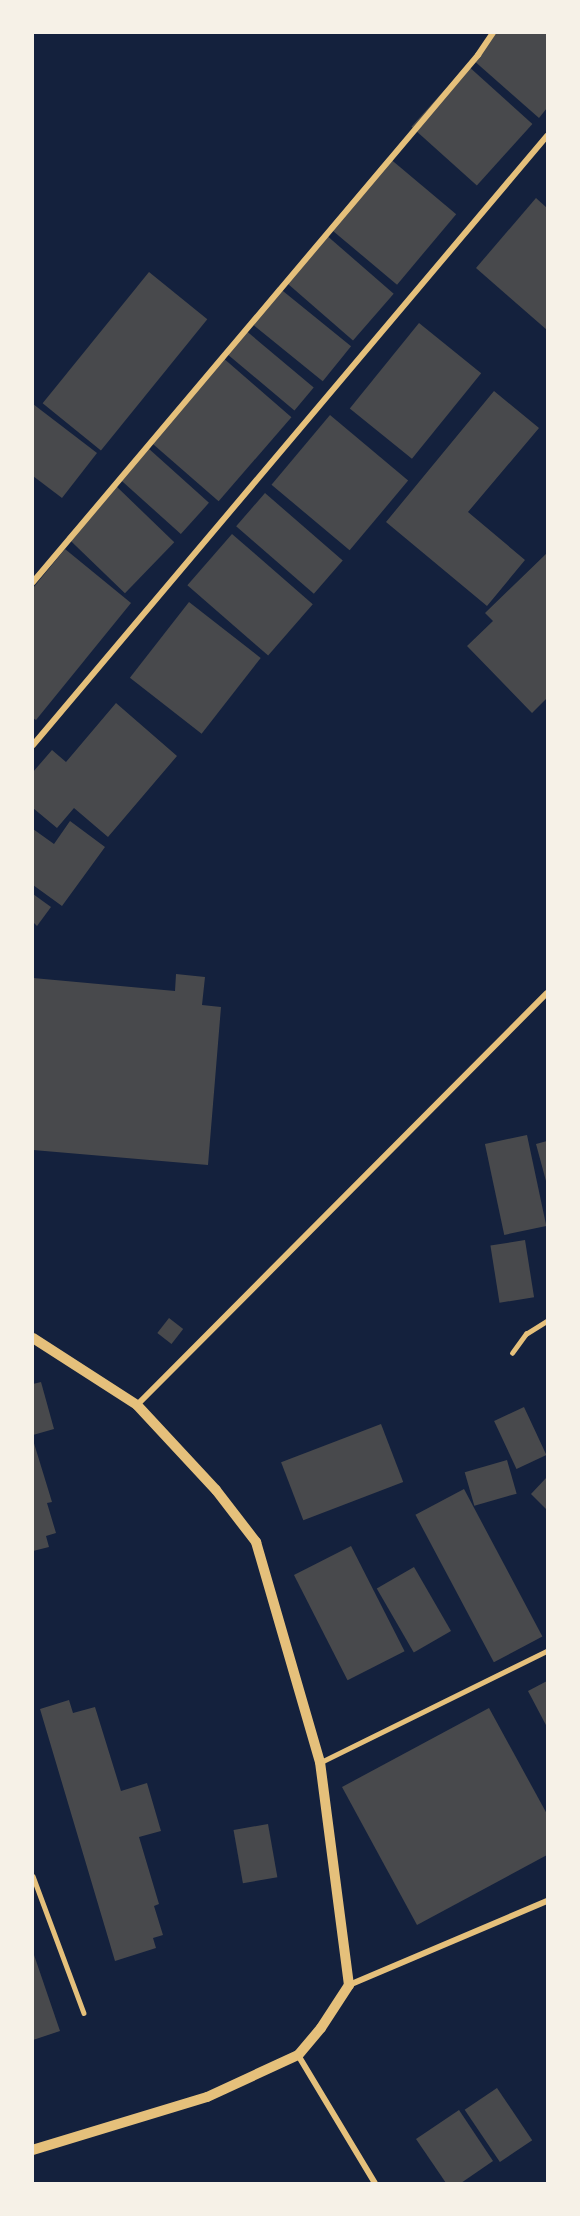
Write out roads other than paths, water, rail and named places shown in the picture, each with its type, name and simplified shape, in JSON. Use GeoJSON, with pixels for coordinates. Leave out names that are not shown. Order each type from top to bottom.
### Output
{"type":"FeatureCollection","features":[{"type":"Feature","properties":{"kind":"street"},"geometry":{"type":"LineString","coordinates":[[33,582],[478,55],[493,33]]}},
{"type":"Feature","properties":{"kind":"street"},"geometry":{"type":"LineString","coordinates":[[33,745],[547,136]]}},
{"type":"Feature","properties":{"kind":"street"},"geometry":{"type":"LineString","coordinates":[[137,1405],[547,993]]}},
{"type":"Feature","properties":{"kind":"street"},"geometry":{"type":"LineString","coordinates":[[33,1338],[137,1405],[216,1490],[256,1542],[320,1762],[349,1985]]}},
{"type":"Feature","properties":{"kind":"street"},"geometry":{"type":"LineString","coordinates":[[33,2150],[207,2097],[298,2055],[321,2028],[349,1985],[547,1901]]}},
{"type":"Feature","properties":{"kind":"street"},"geometry":{"type":"LineString","coordinates":[[298,2055],[375,2183]]}},
{"type":"Feature","properties":{"kind":"lane"},"geometry":{"type":"LineString","coordinates":[[512,1353],[526,1334],[547,1321]]}},
{"type":"Feature","properties":{"kind":"lane"},"geometry":{"type":"LineString","coordinates":[[320,1762],[547,1651]]}},
{"type":"Feature","properties":{"kind":"lane"},"geometry":{"type":"LineString","coordinates":[[33,1876],[84,2013]]}}]}
